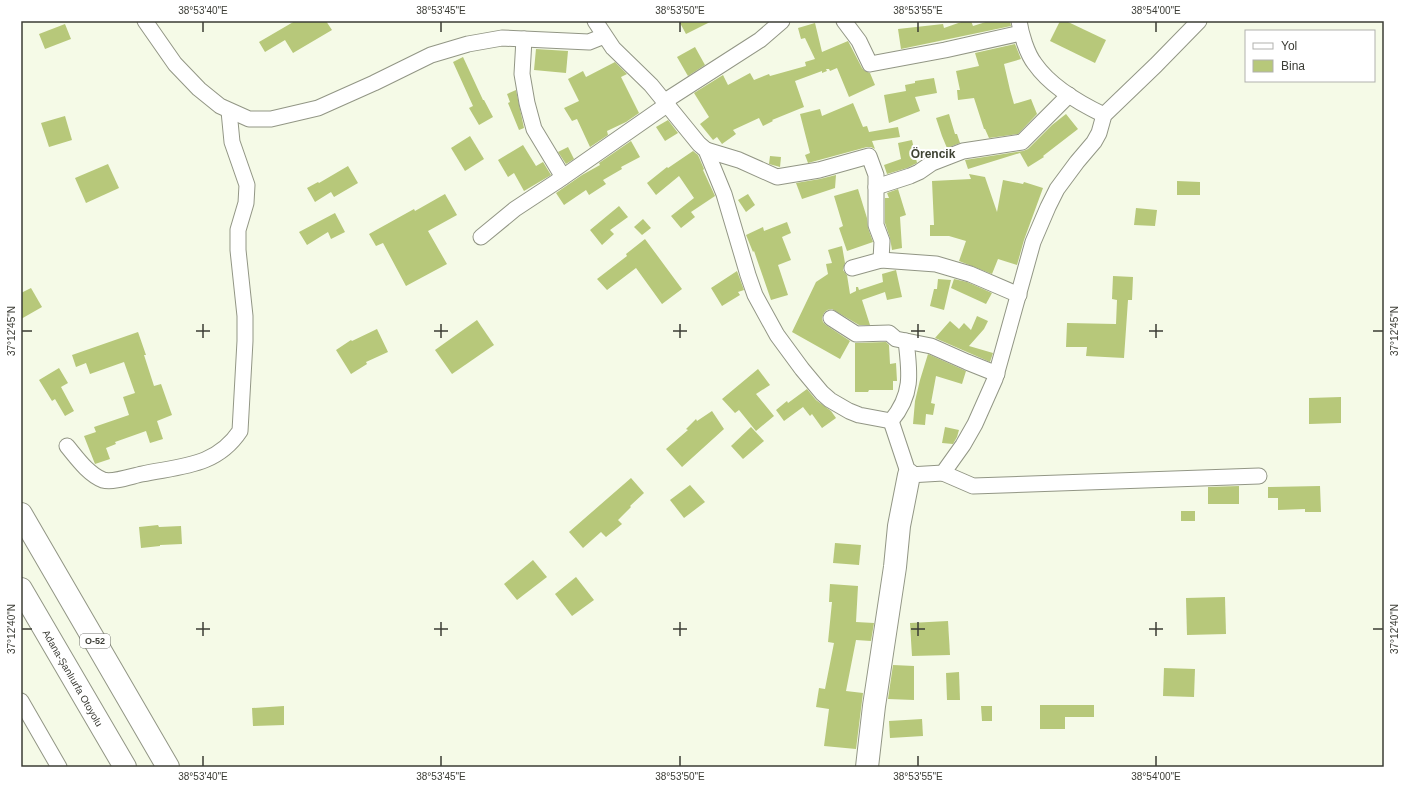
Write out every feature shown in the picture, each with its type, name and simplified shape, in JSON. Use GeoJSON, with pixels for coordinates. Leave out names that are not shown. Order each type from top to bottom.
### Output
{"type":"FeatureCollection","features":[{"type":"Feature","properties":{"kind":"main road"},"geometry":{"type":"LineString","coordinates":[[867,767],[874,706],[895,567],[898,526],[909,475]]}},
{"type":"Feature","properties":{"kind":"main road","name":"O-52"},"geometry":{"type":"LineString","coordinates":[[21,514],[168,767]]}},
{"type":"Feature","properties":{"kind":"main road","name":"Adana-Şanlıurfa Otoyolu"},"geometry":{"type":"LineString","coordinates":[[21,589],[125,767]]}},
{"type":"Feature","properties":{"kind":"street"},"geometry":{"type":"LineString","coordinates":[[145,21],[165,51],[186,77],[209,98],[230,111],[249,119],[278,118],[318,108],[374,84],[431,54],[468,44],[502,38],[589,42],[604,36]]}},
{"type":"Feature","properties":{"kind":"street"},"geometry":{"type":"LineString","coordinates":[[595,21],[604,36],[624,60],[651,85],[699,144],[706,150],[739,160],[777,177],[819,170],[869,156],[876,175],[876,225],[882,241],[881,260]]}},
{"type":"Feature","properties":{"kind":"street"},"geometry":{"type":"LineString","coordinates":[[481,237],[515,209],[563,177],[666,103],[760,40],[782,21]]}},
{"type":"Feature","properties":{"kind":"street"},"geometry":{"type":"LineString","coordinates":[[844,21],[859,41],[870,64],[945,50],[1020,27],[1034,64],[1044,75],[1068,95],[1104,115]]}},
{"type":"Feature","properties":{"kind":"street"},"geometry":{"type":"LineString","coordinates":[[943,473],[963,445],[986,402],[997,374],[1033,242],[1048,207],[1066,176],[1094,142],[1104,115],[1199,21]]}},
{"type":"Feature","properties":{"kind":"street"},"geometry":{"type":"LineString","coordinates":[[524,39],[522,74],[527,103],[534,129],[563,177]]}},
{"type":"Feature","properties":{"kind":"street"},"geometry":{"type":"LineString","coordinates":[[876,187],[910,176],[932,163],[963,151],[1022,142],[1068,95]]}},
{"type":"Feature","properties":{"kind":"street"},"geometry":{"type":"LineString","coordinates":[[67,446],[91,474],[104,480],[117,480],[144,473],[184,467],[202,462],[223,451],[233,442],[240,431],[245,316],[238,250],[238,230],[246,203],[247,185],[232,142],[230,111]]}},
{"type":"Feature","properties":{"kind":"street"},"geometry":{"type":"LineString","coordinates":[[706,150],[724,194],[755,296],[776,335],[802,369],[822,393],[830,400],[849,411],[891,421]]}},
{"type":"Feature","properties":{"kind":"street"},"geometry":{"type":"LineString","coordinates":[[852,268],[881,260],[936,264],[970,274],[1019,295]]}},
{"type":"Feature","properties":{"kind":"street"},"geometry":{"type":"LineString","coordinates":[[831,318],[856,334],[889,333],[896,339],[931,346],[997,374]]}},
{"type":"Feature","properties":{"kind":"street"},"geometry":{"type":"LineString","coordinates":[[891,421],[903,404],[908,387],[909,366],[906,341]]}},
{"type":"Feature","properties":{"kind":"street"},"geometry":{"type":"LineString","coordinates":[[891,421],[909,475],[943,473],[973,486],[1259,476]]}},
{"type":"Feature","properties":{"kind":"street"},"geometry":{"type":"LineString","coordinates":[[21,701],[59,767]]}},
{"type":"Feature","properties":{"kind":"building"},"geometry":{"type":"Polygon","coordinates":[[[295,21],[326,21],[332,30],[293,53],[285,40],[265,52],[259,42],[295,21]]]}},
{"type":"Feature","properties":{"kind":"building"},"geometry":{"type":"Polygon","coordinates":[[[679,21],[712,21],[686,34],[679,21]]]}},
{"type":"Feature","properties":{"kind":"building"},"geometry":{"type":"Polygon","coordinates":[[[964,21],[971,21],[973,26],[989,21],[1010,21],[1011,26],[901,49],[898,29],[943,24],[944,28],[964,21]]]}},
{"type":"Feature","properties":{"kind":"building"},"geometry":{"type":"Polygon","coordinates":[[[1060,21],[1066,21],[1106,40],[1095,63],[1050,41],[1060,21]]]}},
{"type":"Feature","properties":{"kind":"building"},"geometry":{"type":"Polygon","coordinates":[[[815,23],[822,52],[848,41],[862,68],[870,73],[875,85],[849,97],[837,68],[830,71],[829,69],[826,69],[827,71],[822,73],[822,71],[795,81],[804,107],[772,120],[773,121],[763,126],[759,118],[733,130],[736,134],[722,144],[717,137],[713,140],[700,124],[709,117],[694,93],[723,75],[728,85],[750,73],[754,80],[769,74],[770,76],[806,66],[805,62],[815,59],[805,38],[801,39],[798,28],[815,23]]]}},
{"type":"Feature","properties":{"kind":"building"},"geometry":{"type":"Polygon","coordinates":[[[65,24],[71,39],[45,49],[39,34],[65,24]]]}},
{"type":"Feature","properties":{"kind":"building"},"geometry":{"type":"Polygon","coordinates":[[[1015,44],[1021,59],[1004,64],[1014,104],[1031,99],[1037,114],[1018,134],[989,138],[984,129],[974,98],[958,100],[957,90],[960,90],[956,71],[979,66],[975,53],[1015,44]]]}},
{"type":"Feature","properties":{"kind":"building"},"geometry":{"type":"Polygon","coordinates":[[[695,47],[705,65],[688,76],[677,57],[695,47]]]}},
{"type":"Feature","properties":{"kind":"building"},"geometry":{"type":"Polygon","coordinates":[[[536,49],[568,51],[566,73],[534,70],[536,49]]]}},
{"type":"Feature","properties":{"kind":"building"},"geometry":{"type":"Polygon","coordinates":[[[463,57],[483,100],[493,117],[479,125],[469,108],[473,106],[453,62],[463,57]]]}},
{"type":"Feature","properties":{"kind":"building"},"geometry":{"type":"Polygon","coordinates":[[[615,62],[627,74],[621,77],[639,113],[626,122],[607,131],[608,135],[590,147],[577,119],[572,121],[564,108],[579,101],[568,79],[583,71],[586,77],[615,62]]]}},
{"type":"Feature","properties":{"kind":"building"},"geometry":{"type":"Polygon","coordinates":[[[934,78],[937,93],[915,97],[920,111],[889,123],[884,95],[906,91],[905,85],[915,83],[915,81],[934,78]]]}},
{"type":"Feature","properties":{"kind":"building"},"geometry":{"type":"Polygon","coordinates":[[[516,90],[524,128],[519,130],[508,103],[510,102],[507,94],[516,90]]]}},
{"type":"Feature","properties":{"kind":"building"},"geometry":{"type":"Polygon","coordinates":[[[853,103],[863,127],[867,126],[869,132],[898,127],[900,137],[872,141],[875,149],[867,147],[808,163],[805,155],[810,153],[800,114],[820,109],[822,116],[853,103]]]}},
{"type":"Feature","properties":{"kind":"building"},"geometry":{"type":"Polygon","coordinates":[[[949,114],[955,134],[957,134],[960,143],[947,148],[936,118],[949,114]]]}},
{"type":"Feature","properties":{"kind":"building"},"geometry":{"type":"Polygon","coordinates":[[[1066,114],[1078,129],[1043,156],[1044,157],[1028,167],[1020,153],[968,169],[965,160],[1028,149],[1052,125],[1066,114]]]}},
{"type":"Feature","properties":{"kind":"building"},"geometry":{"type":"Polygon","coordinates":[[[65,116],[72,140],[49,147],[41,123],[65,116]]]}},
{"type":"Feature","properties":{"kind":"building"},"geometry":{"type":"Polygon","coordinates":[[[668,120],[678,133],[665,141],[656,127],[668,120]]]}},
{"type":"Feature","properties":{"kind":"building"},"geometry":{"type":"Polygon","coordinates":[[[470,136],[484,159],[465,171],[451,148],[470,136]]]}},
{"type":"Feature","properties":{"kind":"building"},"geometry":{"type":"Polygon","coordinates":[[[912,140],[917,163],[907,168],[887,174],[884,165],[901,159],[898,143],[912,140]]]}},
{"type":"Feature","properties":{"kind":"building"},"geometry":{"type":"Polygon","coordinates":[[[631,141],[640,157],[621,167],[622,169],[603,180],[606,184],[589,195],[586,190],[564,205],[556,193],[582,175],[600,165],[599,163],[631,141]]]}},
{"type":"Feature","properties":{"kind":"building"},"geometry":{"type":"Polygon","coordinates":[[[523,145],[536,166],[543,162],[551,175],[524,191],[514,173],[508,177],[498,160],[523,145]]]}},
{"type":"Feature","properties":{"kind":"building"},"geometry":{"type":"Polygon","coordinates":[[[568,147],[574,159],[566,164],[558,152],[568,147]]]}},
{"type":"Feature","properties":{"kind":"building"},"geometry":{"type":"Polygon","coordinates":[[[693,151],[698,155],[715,196],[691,212],[695,217],[681,228],[671,216],[694,198],[679,176],[656,195],[647,183],[667,167],[668,168],[693,151]]]}},
{"type":"Feature","properties":{"kind":"building"},"geometry":{"type":"Polygon","coordinates":[[[770,156],[781,157],[780,167],[769,164],[770,156]]]}},
{"type":"Feature","properties":{"kind":"building"},"geometry":{"type":"Polygon","coordinates":[[[108,164],[119,188],[86,203],[75,178],[108,164]]]}},
{"type":"Feature","properties":{"kind":"building"},"geometry":{"type":"Polygon","coordinates":[[[348,166],[358,183],[334,197],[331,192],[315,202],[307,188],[318,182],[319,183],[348,166]]]}},
{"type":"Feature","properties":{"kind":"building"},"geometry":{"type":"Polygon","coordinates":[[[969,174],[985,177],[997,212],[1003,180],[1023,184],[1024,182],[1043,188],[1024,240],[1017,265],[998,259],[992,274],[959,261],[966,241],[949,236],[930,236],[930,225],[934,225],[932,181],[971,179],[969,174]]]}},
{"type":"Feature","properties":{"kind":"building"},"geometry":{"type":"Polygon","coordinates":[[[836,175],[835,188],[802,199],[796,183],[836,175]]]}},
{"type":"Feature","properties":{"kind":"building"},"geometry":{"type":"Polygon","coordinates":[[[1177,181],[1200,182],[1200,195],[1177,195],[1177,181]]]}},
{"type":"Feature","properties":{"kind":"building"},"geometry":{"type":"Polygon","coordinates":[[[858,189],[873,242],[847,251],[839,228],[843,226],[834,196],[858,189]]]}},
{"type":"Feature","properties":{"kind":"building"},"geometry":{"type":"Polygon","coordinates":[[[898,189],[906,215],[900,217],[902,248],[892,250],[885,223],[885,198],[889,198],[887,193],[898,189]]]}},
{"type":"Feature","properties":{"kind":"building"},"geometry":{"type":"Polygon","coordinates":[[[445,194],[457,215],[428,231],[447,264],[406,286],[383,243],[376,246],[369,234],[445,194]]]}},
{"type":"Feature","properties":{"kind":"building"},"geometry":{"type":"Polygon","coordinates":[[[748,194],[755,205],[746,212],[738,200],[748,194]]]}},
{"type":"Feature","properties":{"kind":"building"},"geometry":{"type":"Polygon","coordinates":[[[619,206],[628,217],[610,230],[614,234],[602,245],[590,230],[619,206]]]}},
{"type":"Feature","properties":{"kind":"building"},"geometry":{"type":"Polygon","coordinates":[[[1136,208],[1157,210],[1155,226],[1134,225],[1136,208]]]}},
{"type":"Feature","properties":{"kind":"building"},"geometry":{"type":"Polygon","coordinates":[[[335,213],[345,232],[331,239],[328,232],[307,245],[299,232],[335,213]]]}},
{"type":"Feature","properties":{"kind":"building"},"geometry":{"type":"Polygon","coordinates":[[[643,219],[651,228],[642,235],[634,227],[643,219]]]}},
{"type":"Feature","properties":{"kind":"building"},"geometry":{"type":"Polygon","coordinates":[[[787,222],[791,233],[782,237],[791,260],[778,265],[788,295],[771,300],[754,251],[753,252],[746,235],[763,227],[764,231],[787,222]]]}},
{"type":"Feature","properties":{"kind":"building"},"geometry":{"type":"Polygon","coordinates":[[[645,239],[682,289],[662,304],[636,268],[607,290],[597,279],[627,256],[626,254],[645,239]]]}},
{"type":"Feature","properties":{"kind":"building"},"geometry":{"type":"Polygon","coordinates":[[[842,246],[845,263],[843,270],[847,275],[850,294],[856,291],[856,287],[858,287],[859,290],[883,282],[882,274],[896,270],[902,297],[887,300],[885,292],[862,300],[870,325],[859,325],[832,309],[827,310],[824,313],[822,318],[823,322],[850,341],[840,359],[792,332],[816,282],[828,274],[826,264],[832,263],[828,250],[842,246]]]}},
{"type":"Feature","properties":{"kind":"building"},"geometry":{"type":"Polygon","coordinates":[[[737,271],[744,290],[738,292],[740,295],[722,306],[711,288],[737,271]]]}},
{"type":"Feature","properties":{"kind":"building"},"geometry":{"type":"Polygon","coordinates":[[[1113,276],[1133,277],[1132,300],[1128,300],[1124,358],[1086,356],[1087,347],[1066,347],[1067,323],[1116,324],[1117,300],[1112,299],[1113,276]]]}},
{"type":"Feature","properties":{"kind":"building"},"geometry":{"type":"Polygon","coordinates":[[[938,279],[951,280],[944,310],[930,306],[934,289],[937,289],[938,279]]]}},
{"type":"Feature","properties":{"kind":"building"},"geometry":{"type":"Polygon","coordinates":[[[954,279],[967,282],[992,293],[986,304],[951,288],[954,279]]]}},
{"type":"Feature","properties":{"kind":"building"},"geometry":{"type":"Polygon","coordinates":[[[31,288],[42,307],[21,319],[21,293],[31,288]]]}},
{"type":"Feature","properties":{"kind":"building"},"geometry":{"type":"Polygon","coordinates":[[[977,316],[988,321],[984,329],[969,346],[993,353],[990,362],[935,338],[950,321],[959,329],[964,323],[971,330],[977,316]]]}},
{"type":"Feature","properties":{"kind":"building"},"geometry":{"type":"Polygon","coordinates":[[[477,320],[494,345],[452,374],[435,350],[477,320]]]}},
{"type":"Feature","properties":{"kind":"building"},"geometry":{"type":"Polygon","coordinates":[[[377,329],[388,352],[366,362],[367,364],[351,374],[336,350],[351,340],[352,341],[377,329]]]}},
{"type":"Feature","properties":{"kind":"building"},"geometry":{"type":"Polygon","coordinates":[[[138,332],[154,386],[161,384],[172,415],[157,421],[163,439],[150,443],[146,431],[115,442],[116,444],[106,448],[110,459],[95,464],[84,436],[96,432],[94,427],[129,415],[123,397],[135,393],[124,362],[90,374],[86,363],[76,367],[72,355],[138,332]]]}},
{"type":"Feature","properties":{"kind":"building"},"geometry":{"type":"Polygon","coordinates":[[[886,342],[889,345],[890,364],[896,363],[897,381],[893,381],[893,390],[869,390],[868,392],[855,392],[855,343],[886,342]]]}},
{"type":"Feature","properties":{"kind":"building"},"geometry":{"type":"Polygon","coordinates":[[[928,354],[966,371],[962,384],[936,376],[931,403],[935,404],[933,415],[926,414],[925,425],[913,424],[915,401],[928,354]]]}},
{"type":"Feature","properties":{"kind":"building"},"geometry":{"type":"Polygon","coordinates":[[[59,368],[68,383],[61,387],[74,411],[65,416],[55,399],[52,401],[39,380],[59,368]]]}},
{"type":"Feature","properties":{"kind":"building"},"geometry":{"type":"Polygon","coordinates":[[[758,369],[770,385],[756,394],[774,416],[756,431],[739,410],[735,413],[722,399],[758,369]]]}},
{"type":"Feature","properties":{"kind":"building"},"geometry":{"type":"Polygon","coordinates":[[[807,389],[816,400],[831,411],[836,418],[822,428],[812,414],[810,416],[803,407],[784,421],[776,410],[787,401],[788,403],[807,389]]]}},
{"type":"Feature","properties":{"kind":"building"},"geometry":{"type":"Polygon","coordinates":[[[1341,397],[1341,423],[1309,424],[1309,398],[1341,397]]]}},
{"type":"Feature","properties":{"kind":"building"},"geometry":{"type":"Polygon","coordinates":[[[712,411],[724,429],[682,467],[666,449],[688,430],[686,429],[696,419],[697,421],[712,411]]]}},
{"type":"Feature","properties":{"kind":"building"},"geometry":{"type":"Polygon","coordinates":[[[751,427],[764,441],[743,459],[731,446],[751,427]]]}},
{"type":"Feature","properties":{"kind":"building"},"geometry":{"type":"Polygon","coordinates":[[[945,427],[959,430],[953,444],[942,443],[945,427]]]}},
{"type":"Feature","properties":{"kind":"building"},"geometry":{"type":"Polygon","coordinates":[[[631,478],[644,493],[618,520],[622,524],[606,537],[601,532],[583,548],[569,532],[631,478]]]}},
{"type":"Feature","properties":{"kind":"building"},"geometry":{"type":"Polygon","coordinates":[[[690,485],[705,502],[684,518],[670,500],[690,485]]]}},
{"type":"Feature","properties":{"kind":"building"},"geometry":{"type":"Polygon","coordinates":[[[1239,486],[1239,504],[1208,504],[1208,487],[1239,486]]]}},
{"type":"Feature","properties":{"kind":"building"},"geometry":{"type":"Polygon","coordinates":[[[1320,486],[1321,512],[1305,512],[1305,509],[1278,510],[1278,498],[1268,498],[1268,487],[1320,486]]]}},
{"type":"Feature","properties":{"kind":"building"},"geometry":{"type":"Polygon","coordinates":[[[1181,511],[1195,511],[1195,521],[1181,521],[1181,511]]]}},
{"type":"Feature","properties":{"kind":"building"},"geometry":{"type":"Polygon","coordinates":[[[158,525],[159,527],[181,526],[182,544],[141,548],[139,527],[158,525]]]}},
{"type":"Feature","properties":{"kind":"building"},"geometry":{"type":"Polygon","coordinates":[[[835,543],[861,545],[859,565],[833,563],[835,543]]]}},
{"type":"Feature","properties":{"kind":"building"},"geometry":{"type":"Polygon","coordinates":[[[533,560],[547,577],[517,600],[504,584],[533,560]]]}},
{"type":"Feature","properties":{"kind":"building"},"geometry":{"type":"Polygon","coordinates":[[[576,577],[594,600],[572,616],[555,594],[576,577]]]}},
{"type":"Feature","properties":{"kind":"building"},"geometry":{"type":"Polygon","coordinates":[[[830,584],[858,586],[856,622],[874,623],[871,641],[856,640],[846,691],[863,693],[856,749],[824,746],[829,709],[816,707],[819,688],[825,689],[834,643],[828,642],[832,602],[829,602],[830,584]]]}},
{"type":"Feature","properties":{"kind":"building"},"geometry":{"type":"Polygon","coordinates":[[[1225,597],[1226,634],[1187,635],[1186,598],[1225,597]]]}},
{"type":"Feature","properties":{"kind":"building"},"geometry":{"type":"Polygon","coordinates":[[[948,621],[950,655],[912,656],[910,623],[948,621]]]}},
{"type":"Feature","properties":{"kind":"building"},"geometry":{"type":"Polygon","coordinates":[[[893,665],[914,666],[914,700],[888,699],[893,665]]]}},
{"type":"Feature","properties":{"kind":"building"},"geometry":{"type":"Polygon","coordinates":[[[1164,668],[1195,669],[1194,697],[1163,696],[1164,668]]]}},
{"type":"Feature","properties":{"kind":"building"},"geometry":{"type":"Polygon","coordinates":[[[959,672],[960,700],[947,700],[946,673],[959,672]]]}},
{"type":"Feature","properties":{"kind":"building"},"geometry":{"type":"Polygon","coordinates":[[[1040,705],[1094,705],[1094,717],[1065,717],[1065,729],[1040,729],[1040,705]]]}},
{"type":"Feature","properties":{"kind":"building"},"geometry":{"type":"Polygon","coordinates":[[[284,706],[284,725],[253,726],[252,708],[284,706]]]}},
{"type":"Feature","properties":{"kind":"building"},"geometry":{"type":"Polygon","coordinates":[[[981,706],[992,706],[992,721],[982,721],[981,706]]]}},
{"type":"Feature","properties":{"kind":"building"},"geometry":{"type":"Polygon","coordinates":[[[922,719],[923,736],[890,738],[889,721],[922,719]]]}},
{"type":"Feature","properties":{"kind":"district","name":"Örencik"},"geometry":{"type":"Point","coordinates":[933,154]}}]}
